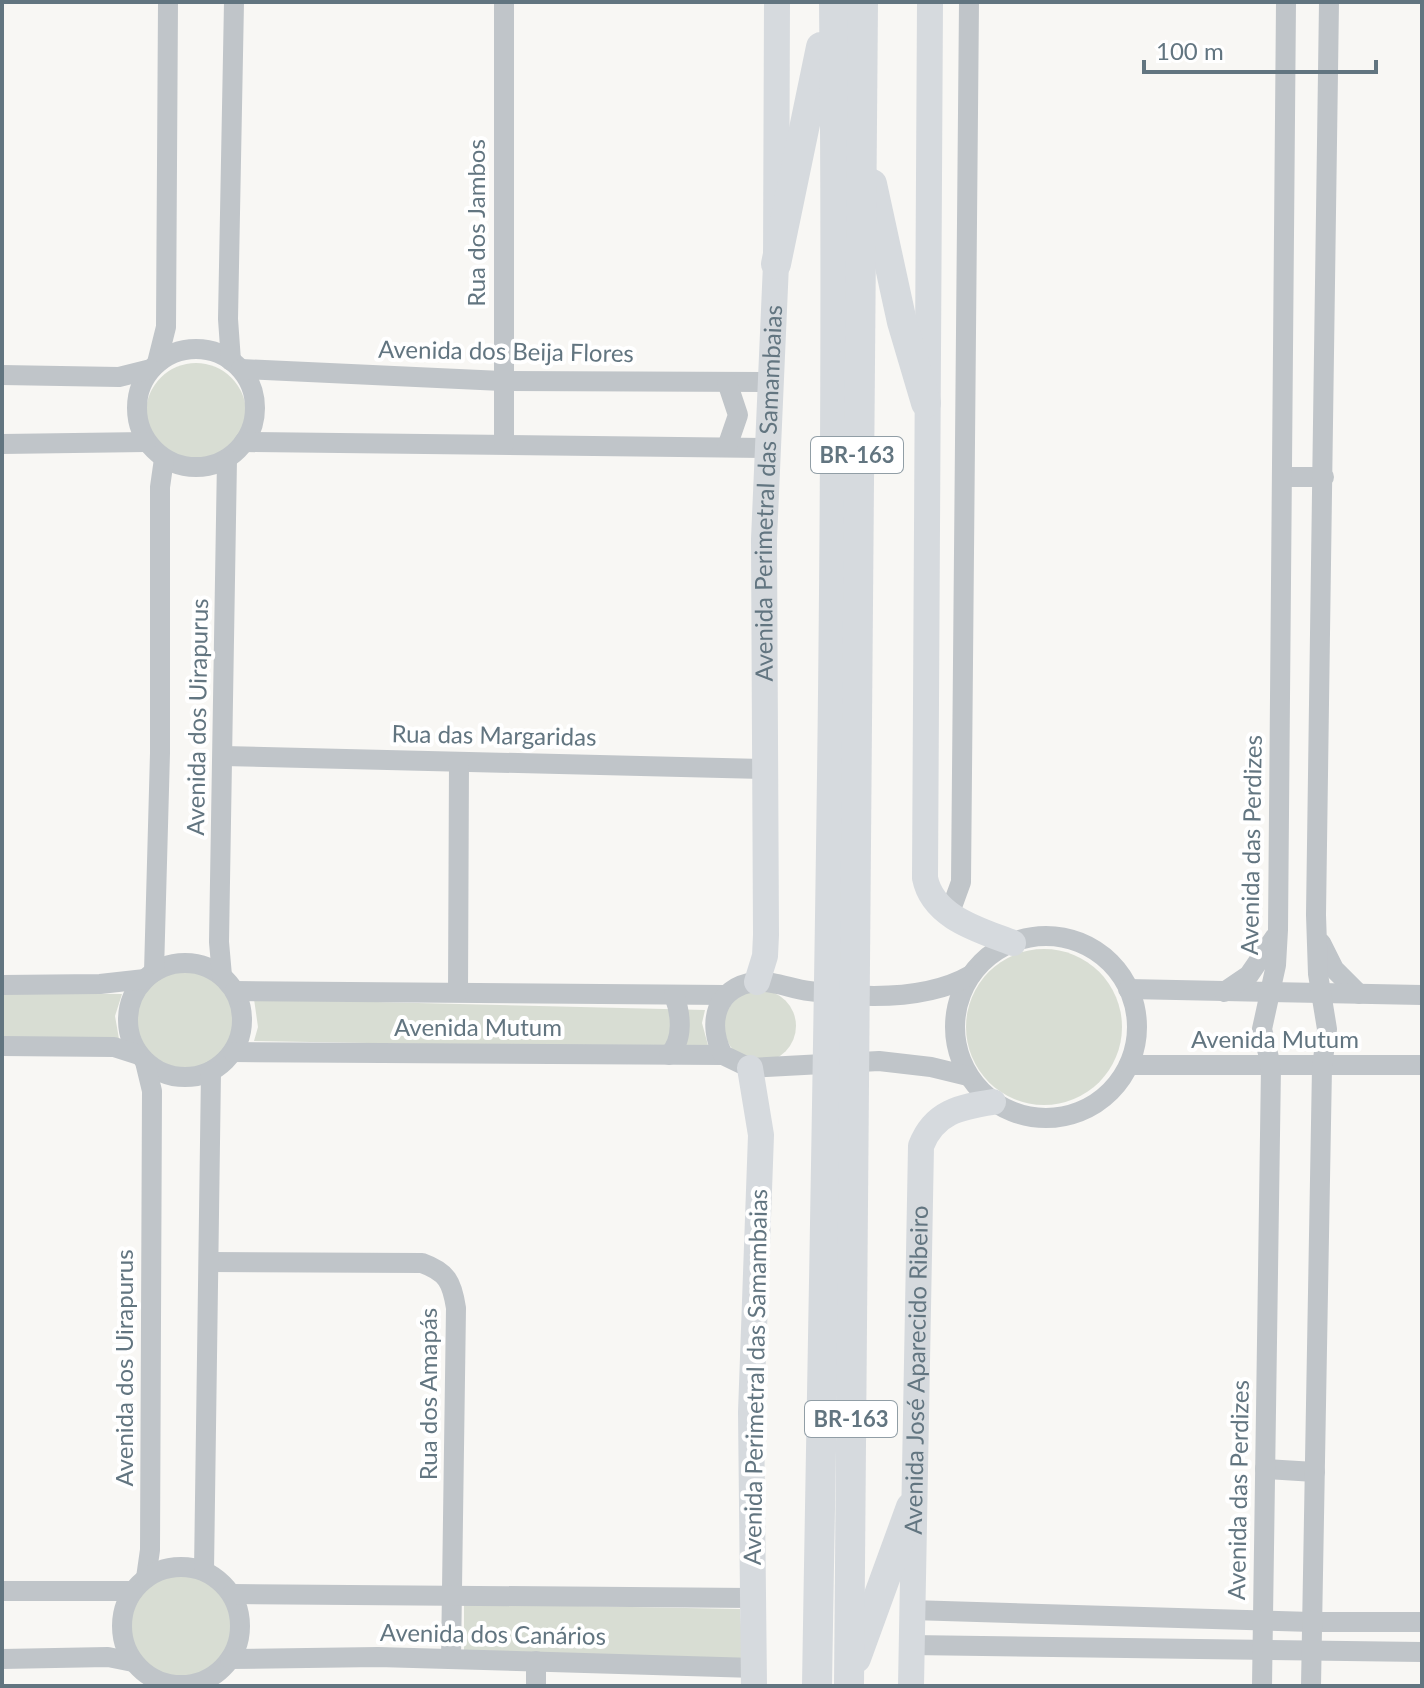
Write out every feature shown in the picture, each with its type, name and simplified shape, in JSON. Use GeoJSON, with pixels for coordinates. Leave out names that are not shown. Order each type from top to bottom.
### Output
{"type":"FeatureCollection","features":[{"type":"Feature","properties":{"kind":"highway"},"geometry":{"type":"LineString","coordinates":[[776,264],[832,2]]}},
{"type":"Feature","properties":{"kind":"highway","name":"BR-163"},"geometry":{"type":"LineString","coordinates":[[832,2],[849,1682]]}},
{"type":"Feature","properties":{"kind":"highway","name":"BR-163"},"geometry":{"type":"LineString","coordinates":[[842,907],[863,2]]}},
{"type":"Feature","properties":{"kind":"highway"},"geometry":{"type":"LineString","coordinates":[[860,131],[902,322],[926,403]]}},
{"type":"Feature","properties":{"kind":"highway","name":"BR-163"},"geometry":{"type":"LineString","coordinates":[[817,1686],[842,1154]]}},
{"type":"Feature","properties":{"kind":"highway"},"geometry":{"type":"LineString","coordinates":[[849,1682],[911,1507]]}},
{"type":"Feature","properties":{"kind":"main road","name":"Avenida Perimetral das Samambaias"},"geometry":{"type":"LineString","coordinates":[[757,982],[765,946],[763,769],[769,382],[776,264],[777,2]]}},
{"type":"Feature","properties":{"kind":"main road"},"geometry":{"type":"LineString","coordinates":[[930,2],[923,838],[927,886],[949,915],[1013,943]]}},
{"type":"Feature","properties":{"kind":"main road","name":"Avenida Perimetral das Samambaias"},"geometry":{"type":"LineString","coordinates":[[750,1068],[758,1101],[761,1135],[751,1412],[755,1677]]}},
{"type":"Feature","properties":{"kind":"main road","name":"Avenida José Aparecido Ribeiro"},"geometry":{"type":"LineString","coordinates":[[911,1686],[911,1507],[921,1146],[926,1132],[949,1111],[993,1102]]}},
{"type":"Feature","properties":{"kind":"street"},"geometry":{"type":"LineString","coordinates":[[168,2],[166,327],[154,366],[141,385],[136,404],[138,424],[146,442],[164,459],[195,468],[227,459],[244,442],[253,421],[254,397],[236,365],[228,319],[234,2]]}},
{"type":"Feature","properties":{"kind":"street","name":"Rua dos Jambos"},"geometry":{"type":"LineString","coordinates":[[504,2],[504,444]]}},
{"type":"Feature","properties":{"kind":"street"},"geometry":{"type":"LineString","coordinates":[[949,915],[961,882],[969,2]]}},
{"type":"Feature","properties":{"kind":"street","name":"Avenida das Perdizes"},"geometry":{"type":"LineString","coordinates":[[1262,1686],[1271,1066],[1262,1029],[1272,993],[1278,930],[1286,2]]}},
{"type":"Feature","properties":{"kind":"street"},"geometry":{"type":"LineString","coordinates":[[1311,1686],[1322,1067],[1327,1029],[1318,937],[1329,2]]}},
{"type":"Feature","properties":{"kind":"street"},"geometry":{"type":"LineString","coordinates":[[2,375],[119,377],[154,366],[174,353],[194,349],[213,352],[236,365]]}},
{"type":"Feature","properties":{"kind":"street","name":"Avenida dos Beija Flores"},"geometry":{"type":"LineString","coordinates":[[236,365],[502,381],[769,382]]}},
{"type":"Feature","properties":{"kind":"street"},"geometry":{"type":"LineString","coordinates":[[727,382],[738,415],[727,447]]}},
{"type":"Feature","properties":{"kind":"street"},"geometry":{"type":"LineString","coordinates":[[2,444],[146,442]]}},
{"type":"Feature","properties":{"kind":"street"},"geometry":{"type":"LineString","coordinates":[[244,442],[768,448]]}},
{"type":"Feature","properties":{"kind":"street","name":"Avenida dos Uirapurus"},"geometry":{"type":"LineString","coordinates":[[149,976],[160,487],[164,459]]}},
{"type":"Feature","properties":{"kind":"street","name":"Avenida dos Uirapurus"},"geometry":{"type":"LineString","coordinates":[[227,459],[219,942],[228,983]]}},
{"type":"Feature","properties":{"kind":"street"},"geometry":{"type":"LineString","coordinates":[[1284,477],[1324,477]]}},
{"type":"Feature","properties":{"kind":"street","name":"Rua das Margaridas"},"geometry":{"type":"LineString","coordinates":[[223,756],[763,769]]}},
{"type":"Feature","properties":{"kind":"street"},"geometry":{"type":"LineString","coordinates":[[458,992],[459,762]]}},
{"type":"Feature","properties":{"kind":"street"},"geometry":{"type":"LineString","coordinates":[[1224,992],[1249,975],[1263,960],[1278,930]]}},
{"type":"Feature","properties":{"kind":"street"},"geometry":{"type":"LineString","coordinates":[[1048,936],[1083,944],[1112,964],[1128,989],[1137,1029],[1129,1065],[1115,1087],[1094,1104],[1061,1117],[1026,1116],[993,1102],[968,1076],[955,1043],[956,1008],[971,975],[983,962],[1013,943],[1048,936]]}},
{"type":"Feature","properties":{"kind":"street"},"geometry":{"type":"LineString","coordinates":[[1318,937],[1334,969],[1359,994]]}},
{"type":"Feature","properties":{"kind":"street"},"geometry":{"type":"LineString","coordinates":[[2,985],[149,976],[181,963],[210,968],[228,983],[243,1022],[233,1052],[211,1071],[194,1077],[177,1077],[160,1072],[142,1058],[114,1047],[2,1046]]}},
{"type":"Feature","properties":{"kind":"street"},"geometry":{"type":"LineString","coordinates":[[968,1076],[931,1067],[879,1061],[750,1068],[723,1055],[714,1028],[718,1003],[725,995],[757,982],[852,995],[940,988],[971,975]]}},
{"type":"Feature","properties":{"kind":"street"},"geometry":{"type":"LineString","coordinates":[[142,1058],[131,1040],[128,1016],[135,992],[149,976]]}},
{"type":"Feature","properties":{"kind":"street","name":"Avenida Mutum"},"geometry":{"type":"LineString","coordinates":[[228,983],[458,992],[725,995]]}},
{"type":"Feature","properties":{"kind":"street","name":"Avenida Mutum"},"geometry":{"type":"LineString","coordinates":[[1128,989],[1422,995]]}},
{"type":"Feature","properties":{"kind":"street"},"geometry":{"type":"LineString","coordinates":[[669,1055],[677,1044],[680,1025],[674,995]]}},
{"type":"Feature","properties":{"kind":"street","name":"Avenida Mutum"},"geometry":{"type":"LineString","coordinates":[[233,1052],[723,1055]]}},
{"type":"Feature","properties":{"kind":"street","name":"Avenida dos Uirapurus"},"geometry":{"type":"LineString","coordinates":[[140,1585],[150,1550],[152,1091],[142,1058]]}},
{"type":"Feature","properties":{"kind":"street","name":"Avenida Mutum"},"geometry":{"type":"LineString","coordinates":[[1129,1065],[1422,1065]]}},
{"type":"Feature","properties":{"kind":"street"},"geometry":{"type":"LineString","coordinates":[[204,1571],[211,1071]]}},
{"type":"Feature","properties":{"kind":"street","name":"Rua dos Amapás"},"geometry":{"type":"LineString","coordinates":[[209,1262],[422,1263],[442,1270],[452,1285],[456,1308],[455,1594],[451,1659]]}},
{"type":"Feature","properties":{"kind":"street"},"geometry":{"type":"LineString","coordinates":[[1265,1469],[1315,1472]]}},
{"type":"Feature","properties":{"kind":"street"},"geometry":{"type":"LineString","coordinates":[[2,1591],[140,1585],[175,1567],[204,1571],[232,1594],[241,1627],[221,1673],[201,1682],[182,1685],[164,1683],[108,1657],[2,1659]]}},
{"type":"Feature","properties":{"kind":"street"},"geometry":{"type":"LineString","coordinates":[[140,1585],[125,1608],[122,1626],[125,1645],[143,1674]]}},
{"type":"Feature","properties":{"kind":"street","name":"Avenida dos Canários"},"geometry":{"type":"LineString","coordinates":[[232,1594],[752,1598]]}},
{"type":"Feature","properties":{"kind":"street"},"geometry":{"type":"LineString","coordinates":[[911,1610],[1263,1621],[1422,1622]]}},
{"type":"Feature","properties":{"kind":"street"},"geometry":{"type":"LineString","coordinates":[[1012,1647],[1015,1613]]}},
{"type":"Feature","properties":{"kind":"street"},"geometry":{"type":"LineString","coordinates":[[1060,1648],[1063,1614]]}},
{"type":"Feature","properties":{"kind":"street"},"geometry":{"type":"LineString","coordinates":[[911,1645],[1262,1653],[1422,1652]]}},
{"type":"Feature","properties":{"kind":"street","name":"Avenida dos Canários"},"geometry":{"type":"LineString","coordinates":[[221,1673],[451,1659],[536,1661],[755,1677]]}},
{"type":"Feature","properties":{"kind":"street"},"geometry":{"type":"LineString","coordinates":[[536,1661],[536,1686]]}},
{"type":"Feature","properties":{"kind":"shaded area"},"geometry":{"type":"Polygon","coordinates":[[[196,363],[215,367],[231,378],[242,394],[246,413],[242,432],[231,448],[215,459],[196,463],[177,459],[161,448],[150,432],[146,413],[150,394],[161,378],[177,367],[196,363]]]}},
{"type":"Feature","properties":{"kind":"shaded area"},"geometry":{"type":"Polygon","coordinates":[[[1044,949],[1074,955],[1099,972],[1116,997],[1122,1027],[1116,1057],[1099,1082],[1074,1099],[1044,1105],[1014,1099],[989,1082],[972,1057],[966,1027],[972,997],[989,972],[1014,955],[1044,949]]]}},
{"type":"Feature","properties":{"kind":"shaded area"},"geometry":{"type":"Polygon","coordinates":[[[185,971],[204,975],[220,985],[230,1001],[234,1020],[230,1039],[220,1055],[204,1065],[185,1069],[166,1065],[150,1055],[140,1039],[136,1020],[140,1001],[150,985],[166,975],[185,971]]]}},
{"type":"Feature","properties":{"kind":"shaded area"},"geometry":{"type":"Polygon","coordinates":[[[760,990],[780,996],[790,1006],[796,1026],[790,1046],[780,1056],[760,1062],[740,1056],[730,1046],[724,1026],[730,1006],[740,996],[760,990]]]}},
{"type":"Feature","properties":{"kind":"shaded area"},"geometry":{"type":"Polygon","coordinates":[[[2,993],[122,994],[115,1016],[119,1039],[2,1037],[2,993]]]}},
{"type":"Feature","properties":{"kind":"shaded area"},"geometry":{"type":"Polygon","coordinates":[[[254,999],[705,1010],[702,1023],[709,1049],[254,1041],[258,1027],[254,999]]]}},
{"type":"Feature","properties":{"kind":"shaded area"},"geometry":{"type":"Polygon","coordinates":[[[181,1574],[201,1578],[218,1589],[229,1606],[233,1626],[229,1646],[218,1663],[201,1674],[181,1678],[161,1674],[144,1663],[133,1646],[129,1626],[133,1606],[144,1589],[161,1578],[181,1574]]]}},
{"type":"Feature","properties":{"kind":"shaded area"},"geometry":{"type":"Polygon","coordinates":[[[464,1604],[740,1609],[743,1659],[464,1650],[464,1604]]]}}]}
